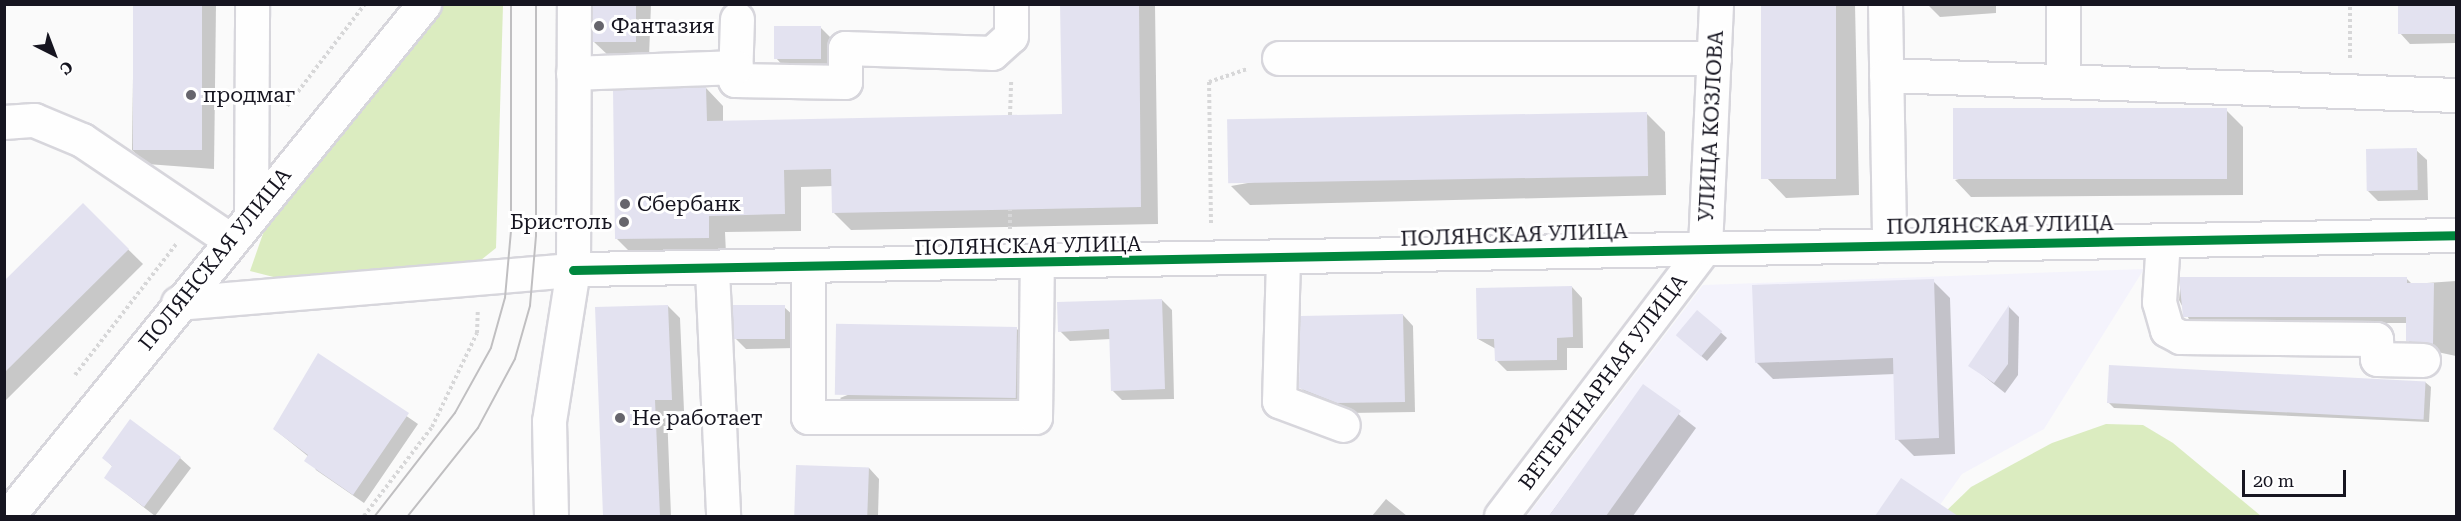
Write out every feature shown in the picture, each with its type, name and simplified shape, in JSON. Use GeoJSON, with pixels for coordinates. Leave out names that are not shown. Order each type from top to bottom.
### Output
{"type":"FeatureCollection","features":[{"type":"Feature","properties":{"kind":"street"},"geometry":{"type":"LineString","coordinates":[[251,214],[252,4]]}},
{"type":"Feature","properties":{"kind":"street","name":"ПОЛЯНСКАЯ УЛИЦА"},"geometry":{"type":"LineString","coordinates":[[6,516],[424,4]]}},
{"type":"Feature","properties":{"kind":"street"},"geometry":{"type":"LineString","coordinates":[[551,516],[549,421],[573,270],[574,4]]}},
{"type":"Feature","properties":{"kind":"street"},"geometry":{"type":"LineString","coordinates":[[737,19],[735,80],[845,82],[845,48],[992,53],[1011,36],[1011,4]]}},
{"type":"Feature","properties":{"kind":"street","name":"УЛИЦА КОЗЛОВА"},"geometry":{"type":"LineString","coordinates":[[1706,247],[1716,4]]}},
{"type":"Feature","properties":{"kind":"street"},"geometry":{"type":"LineString","coordinates":[[1885,4],[1889,244]]}},
{"type":"Feature","properties":{"kind":"street"},"geometry":{"type":"LineString","coordinates":[[2063,4],[2063,81]]}},
{"type":"Feature","properties":{"kind":"street"},"geometry":{"type":"LineString","coordinates":[[1279,58],[1714,58]]}},
{"type":"Feature","properties":{"kind":"street"},"geometry":{"type":"LineString","coordinates":[[573,73],[736,67]]}},
{"type":"Feature","properties":{"kind":"street"},"geometry":{"type":"LineString","coordinates":[[1886,75],[2457,95]]}},
{"type":"Feature","properties":{"kind":"street"},"geometry":{"type":"LineString","coordinates":[[4,122],[34,120],[82,140],[230,240]]}},
{"type":"Feature","properties":{"kind":"street","name":"ПОЛЯНСКАЯ УЛИЦА"},"geometry":{"type":"LineString","coordinates":[[178,303],[573,270],[1037,264],[1706,247],[2457,236]]}},
{"type":"Feature","properties":{"kind":"street"},"geometry":{"type":"LineString","coordinates":[[2163,240],[2159,302],[2167,330],[2180,337],[2376,339],[2377,359],[2423,360]]}},
{"type":"Feature","properties":{"kind":"street","name":"ВЕТЕРИНАРНАЯ УЛИЦА"},"geometry":{"type":"LineString","coordinates":[[1502,516],[1706,247]]}},
{"type":"Feature","properties":{"kind":"street"},"geometry":{"type":"LineString","coordinates":[[1283,259],[1279,401],[1343,425]]}},
{"type":"Feature","properties":{"kind":"street"},"geometry":{"type":"LineString","coordinates":[[808,267],[808,417],[1035,417],[1037,264]]}},
{"type":"Feature","properties":{"kind":"street"},"geometry":{"type":"LineString","coordinates":[[712,270],[723,516]]}},
{"type":"Feature","properties":{"kind":"path"},"geometry":{"type":"LineString","coordinates":[[2349,91],[2350,4]]}},
{"type":"Feature","properties":{"kind":"path"},"geometry":{"type":"LineString","coordinates":[[1212,231],[1209,82],[1279,58]]}},
{"type":"Feature","properties":{"kind":"path"},"geometry":{"type":"LineString","coordinates":[[1010,210],[1010,235]]}},
{"type":"Feature","properties":{"kind":"shaded area"},"geometry":{"type":"Polygon","coordinates":[[[2144,269],[2044,429],[1962,474],[1932,516],[1527,516],[1703,285],[2144,269]]]}},
{"type":"Feature","properties":{"kind":"green space"},"geometry":{"type":"Polygon","coordinates":[[[442,5],[503,5],[496,248],[466,272],[293,282],[250,271],[265,228],[442,5]]]}},
{"type":"Feature","properties":{"kind":"green space"},"geometry":{"type":"Polygon","coordinates":[[[2106,424],[2143,425],[2173,443],[2261,516],[1941,516],[1971,487],[2052,443],[2106,424]]]}},
{"type":"Feature","properties":{"kind":"building"},"geometry":{"type":"Polygon","coordinates":[[[133,4],[202,4],[202,150],[133,150],[133,4]]]}},
{"type":"Feature","properties":{"kind":"building"},"geometry":{"type":"Polygon","coordinates":[[[593,4],[636,4],[636,42],[593,42],[593,4]]]}},
{"type":"Feature","properties":{"kind":"building"},"geometry":{"type":"Polygon","coordinates":[[[1060,4],[1139,4],[1141,207],[832,213],[831,169],[784,170],[785,214],[709,216],[709,238],[615,239],[613,90],[706,87],[707,121],[1062,114],[1060,4]]]}},
{"type":"Feature","properties":{"kind":"building"},"geometry":{"type":"Polygon","coordinates":[[[1761,4],[1836,4],[1836,179],[1761,179],[1761,4]]]}},
{"type":"Feature","properties":{"kind":"building"},"geometry":{"type":"Polygon","coordinates":[[[2398,4],[2456,4],[2456,34],[2398,34],[2398,4]]]}},
{"type":"Feature","properties":{"kind":"building"},"geometry":{"type":"Polygon","coordinates":[[[774,26],[821,26],[821,59],[774,59],[774,26]]]}},
{"type":"Feature","properties":{"kind":"building"},"geometry":{"type":"Polygon","coordinates":[[[1953,108],[2227,108],[2227,179],[1953,179],[1953,108]]]}},
{"type":"Feature","properties":{"kind":"building"},"geometry":{"type":"Polygon","coordinates":[[[1647,112],[1648,176],[1228,183],[1227,119],[1647,112]]]}},
{"type":"Feature","properties":{"kind":"building"},"geometry":{"type":"Polygon","coordinates":[[[2417,148],[2418,190],[2367,191],[2366,149],[2417,148]]]}},
{"type":"Feature","properties":{"kind":"building"},"geometry":{"type":"Polygon","coordinates":[[[83,203],[129,249],[4,373],[4,281],[83,203]]]}},
{"type":"Feature","properties":{"kind":"building"},"geometry":{"type":"Polygon","coordinates":[[[2179,277],[2407,277],[2407,283],[2434,283],[2433,345],[2406,341],[2406,317],[2183,317],[2179,277]]]}},
{"type":"Feature","properties":{"kind":"building"},"geometry":{"type":"Polygon","coordinates":[[[1934,279],[1939,438],[1895,440],[1893,358],[1755,363],[1752,285],[1934,279]]]}},
{"type":"Feature","properties":{"kind":"building"},"geometry":{"type":"Polygon","coordinates":[[[1572,286],[1573,337],[1557,338],[1557,360],[1495,361],[1494,339],[1477,339],[1476,288],[1572,286]]]}},
{"type":"Feature","properties":{"kind":"building"},"geometry":{"type":"Polygon","coordinates":[[[1162,299],[1165,389],[1111,391],[1109,329],[1058,332],[1057,302],[1162,299]]]}},
{"type":"Feature","properties":{"kind":"building"},"geometry":{"type":"Polygon","coordinates":[[[668,305],[672,400],[655,400],[660,516],[603,516],[595,307],[668,305]]]}},
{"type":"Feature","properties":{"kind":"building"},"geometry":{"type":"Polygon","coordinates":[[[732,305],[785,305],[785,339],[732,339],[732,305]]]}},
{"type":"Feature","properties":{"kind":"building"},"geometry":{"type":"Polygon","coordinates":[[[2009,305],[2008,364],[1994,383],[1968,366],[2009,305]]]}},
{"type":"Feature","properties":{"kind":"building"},"geometry":{"type":"Polygon","coordinates":[[[1697,310],[1722,331],[1701,356],[1676,335],[1697,310]]]}},
{"type":"Feature","properties":{"kind":"building"},"geometry":{"type":"Polygon","coordinates":[[[1403,314],[1405,402],[1337,403],[1299,388],[1300,316],[1403,314]]]}},
{"type":"Feature","properties":{"kind":"building"},"geometry":{"type":"Polygon","coordinates":[[[836,324],[1017,327],[1016,398],[835,395],[836,324]]]}},
{"type":"Feature","properties":{"kind":"building"},"geometry":{"type":"Polygon","coordinates":[[[318,353],[409,413],[353,495],[304,461],[308,455],[273,429],[318,353]]]}},
{"type":"Feature","properties":{"kind":"building"},"geometry":{"type":"Polygon","coordinates":[[[2109,365],[2426,382],[2424,420],[2107,403],[2109,365]]]}},
{"type":"Feature","properties":{"kind":"building"},"geometry":{"type":"Polygon","coordinates":[[[1643,384],[1681,411],[1606,516],[1549,516],[1643,384]]]}},
{"type":"Feature","properties":{"kind":"building"},"geometry":{"type":"Polygon","coordinates":[[[130,419],[181,457],[144,507],[104,478],[112,466],[102,458],[130,419]]]}},
{"type":"Feature","properties":{"kind":"building"},"geometry":{"type":"Polygon","coordinates":[[[796,465],[869,468],[867,516],[794,516],[796,465]]]}},
{"type":"Feature","properties":{"kind":"building"},"geometry":{"type":"Polygon","coordinates":[[[1901,478],[1958,516],[1875,516],[1901,478]]]}},
{"type":"Feature","properties":{"kind":"tram line"},"geometry":{"type":"LineString","coordinates":[[375,516],[455,413],[491,348],[505,298],[511,231],[511,4]]}},
{"type":"Feature","properties":{"kind":"tram line"},"geometry":{"type":"LineString","coordinates":[[408,516],[478,428],[515,359],[530,306],[536,236],[536,4]]}},
{"type":"Feature","properties":{"kind":"cycle path"},"geometry":{"type":"LineString","coordinates":[[573,270],[2456,235]]}},
{"type":"Feature","properties":{"kind":"place","name":"Фантазия"},"geometry":{"type":"Point","coordinates":[599,26]}},
{"type":"Feature","properties":{"kind":"place","name":"продмаг"},"geometry":{"type":"Point","coordinates":[191,95]}},
{"type":"Feature","properties":{"kind":"place","name":"Сбербанк"},"geometry":{"type":"Point","coordinates":[625,204]}},
{"type":"Feature","properties":{"kind":"place","name":"Бристоль"},"geometry":{"type":"Point","coordinates":[624,222]}},
{"type":"Feature","properties":{"kind":"place","name":"Не работает"},"geometry":{"type":"Point","coordinates":[620,418]}}]}
